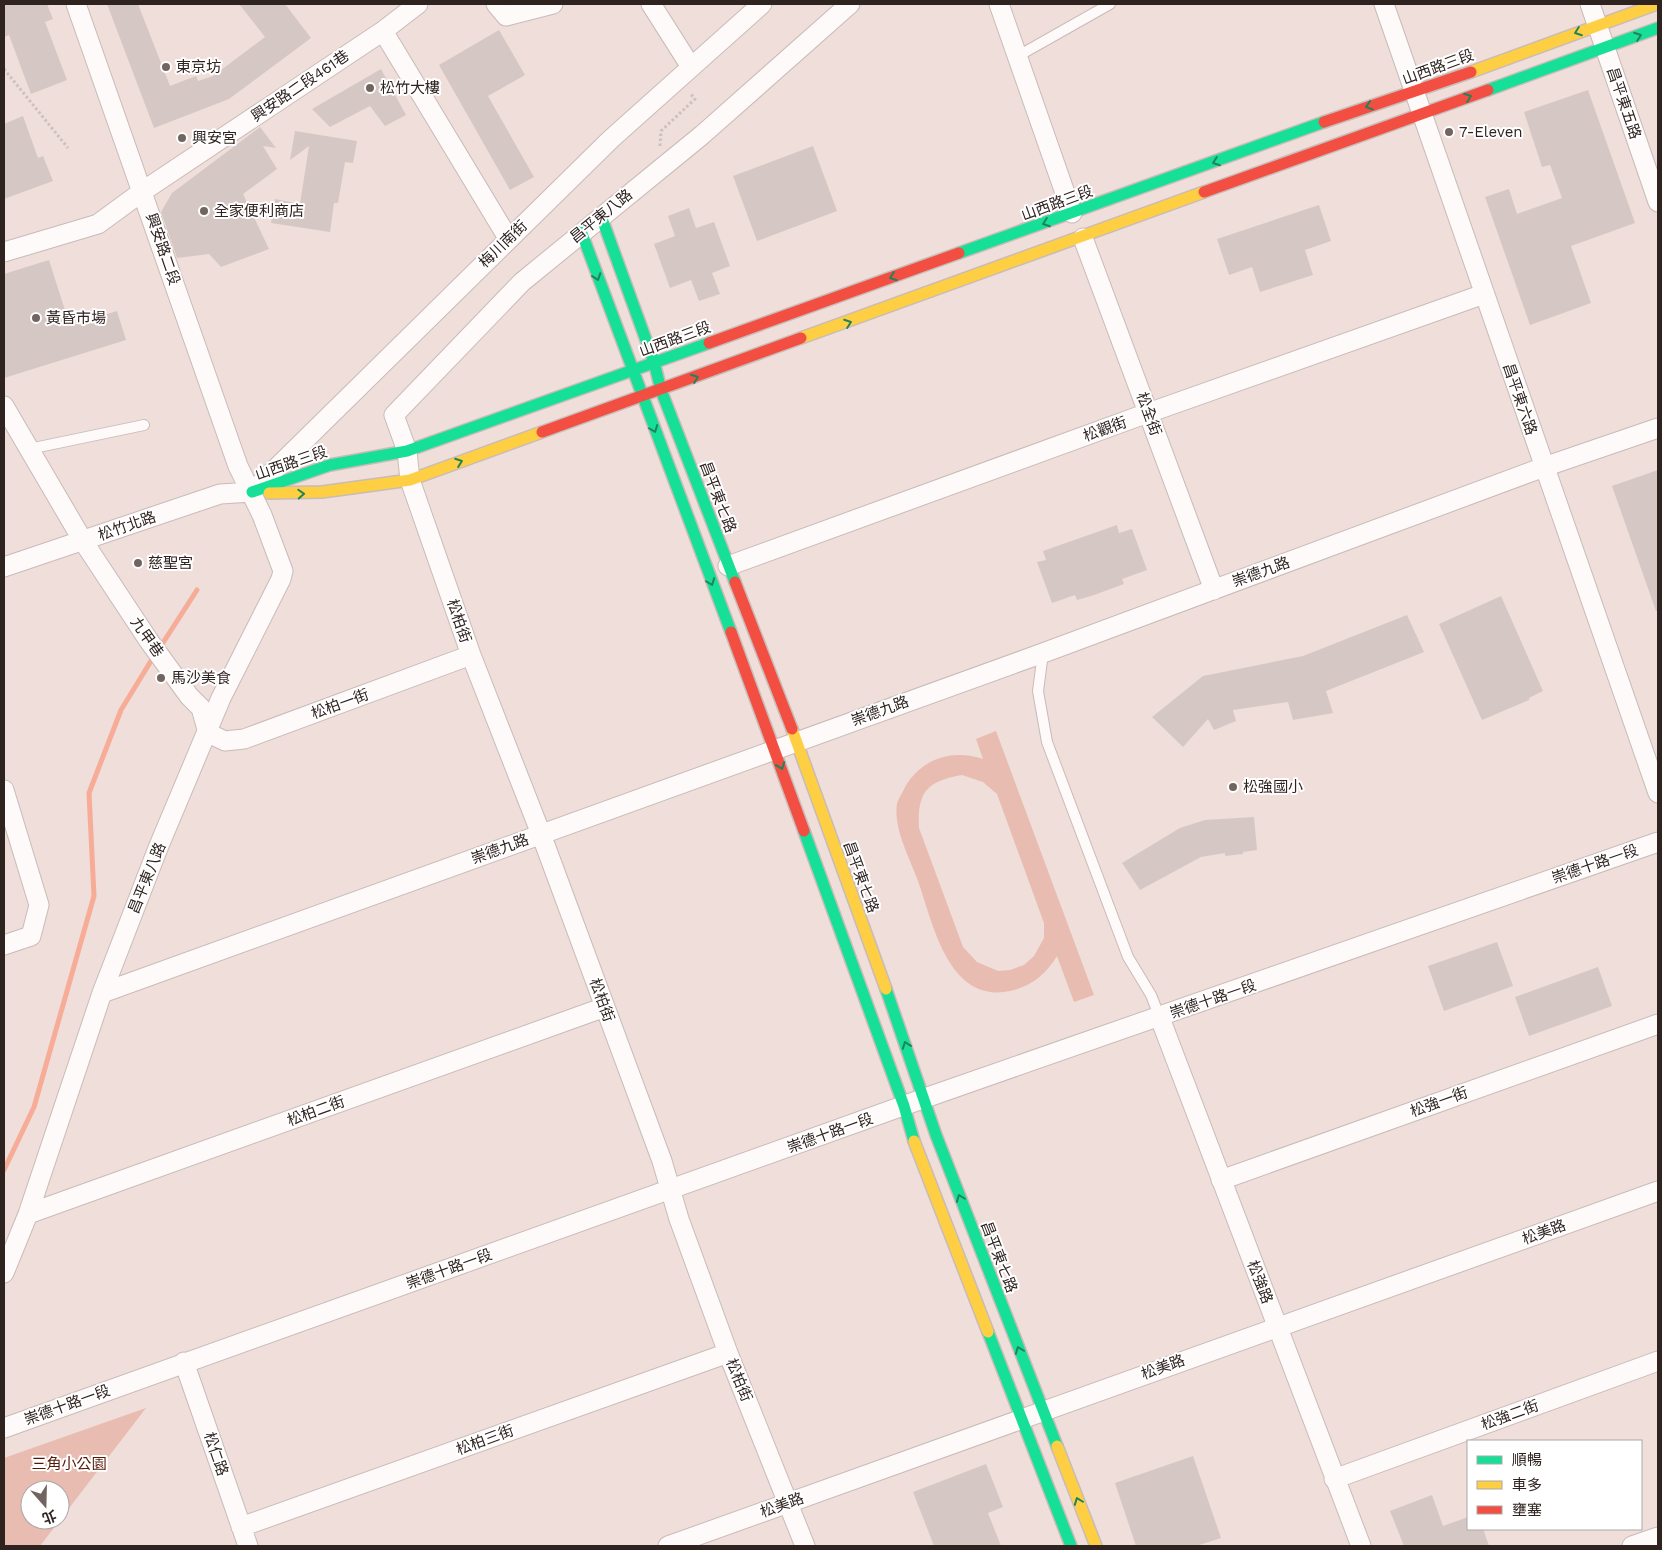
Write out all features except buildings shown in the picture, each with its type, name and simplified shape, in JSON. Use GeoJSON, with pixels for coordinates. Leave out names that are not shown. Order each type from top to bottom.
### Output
{"type":"FeatureCollection","features":[{"type":"Feature","properties":{"kind":"street","name":"興安路二段"},"geometry":{"type":"LineString","coordinates":[[76,4],[238,466],[252,492]]}},
{"type":"Feature","properties":{"kind":"street","name":"興安路二段461巷"},"geometry":{"type":"LineString","coordinates":[[4,252],[98,224],[143,191],[383,31],[418,4]]}},
{"type":"Feature","properties":{"kind":"street"},"geometry":{"type":"LineString","coordinates":[[496,4],[506,16],[553,4]]}},
{"type":"Feature","properties":{"kind":"street"},"geometry":{"type":"LineString","coordinates":[[650,4],[691,67]]}},
{"type":"Feature","properties":{"kind":"street","name":"梅川南街"},"geometry":{"type":"LineString","coordinates":[[252,492],[508,238],[611,139],[762,4]]}},
{"type":"Feature","properties":{"kind":"street","name":"昌平東八路"},"geometry":{"type":"LineString","coordinates":[[407,451],[394,415],[522,282],[702,135],[850,4]]}},
{"type":"Feature","properties":{"kind":"street"},"geometry":{"type":"LineString","coordinates":[[999,4],[1072,214]]}},
{"type":"Feature","properties":{"kind":"street","name":"昌平東六路"},"geometry":{"type":"LineString","coordinates":[[1384,4],[1658,793]]}},
{"type":"Feature","properties":{"kind":"street","name":"昌平東五路"},"geometry":{"type":"LineString","coordinates":[[1590,4],[1658,202]]}},
{"type":"Feature","properties":{"kind":"street","name":"山西路三段"},"geometry":{"type":"LineString","coordinates":[[252,492],[330,465],[407,451],[1371,106],[1415,93],[1657,4]]}},
{"type":"Feature","properties":{"kind":"street","name":"山西路三段"},"geometry":{"type":"LineString","coordinates":[[252,492],[296,494],[410,480],[1083,238],[1658,28]]}},
{"type":"Feature","properties":{"kind":"street"},"geometry":{"type":"LineString","coordinates":[[383,31],[508,238]]}},
{"type":"Feature","properties":{"kind":"street","name":"昌平東七路"},"geometry":{"type":"LineString","coordinates":[[601,216],[654,362],[661,390],[796,741],[925,1098],[936,1135],[1096,1546]]}},
{"type":"Feature","properties":{"kind":"street"},"geometry":{"type":"LineString","coordinates":[[581,232],[774,748],[904,1106],[914,1142],[1071,1546]]}},
{"type":"Feature","properties":{"kind":"street","name":"松全街"},"geometry":{"type":"LineString","coordinates":[[1083,238],[1214,590]]}},
{"type":"Feature","properties":{"kind":"street","name":"松觀街"},"geometry":{"type":"LineString","coordinates":[[728,566],[1484,294]]}},
{"type":"Feature","properties":{"kind":"street","name":"九甲巷"},"geometry":{"type":"LineString","coordinates":[[4,406],[83,541],[149,641],[189,696],[201,708],[208,733]]}},
{"type":"Feature","properties":{"kind":"street","name":"崇德九路"},"geometry":{"type":"LineString","coordinates":[[102,993],[774,748],[1043,653],[1544,467],[1658,428]]}},
{"type":"Feature","properties":{"kind":"street","name":"松柏街"},"geometry":{"type":"LineString","coordinates":[[407,451],[410,480],[471,655],[541,834],[662,1161],[679,1219],[728,1353],[805,1546]]}},
{"type":"Feature","properties":{"kind":"street","name":"昌平東八路"},"geometry":{"type":"LineString","coordinates":[[4,1273],[28,1214],[102,993],[158,848],[208,733],[221,698],[282,579],[283,571],[252,492]]}},
{"type":"Feature","properties":{"kind":"street","name":"松竹北路"},"geometry":{"type":"LineString","coordinates":[[4,568],[220,494],[252,492]]}},
{"type":"Feature","properties":{"kind":"street","name":"松柏一街"},"geometry":{"type":"LineString","coordinates":[[208,733],[225,741],[244,739],[471,655]]}},
{"type":"Feature","properties":{"kind":"street"},"geometry":{"type":"LineString","coordinates":[[4,790],[39,905],[31,936],[4,945]]}},
{"type":"Feature","properties":{"kind":"street","name":"崇德十路一段"},"geometry":{"type":"LineString","coordinates":[[4,1428],[925,1098],[1160,1018],[1658,842]]}},
{"type":"Feature","properties":{"kind":"street","name":"松柏二街"},"geometry":{"type":"LineString","coordinates":[[28,1214],[605,1008]]}},
{"type":"Feature","properties":{"kind":"street","name":"松強路"},"geometry":{"type":"LineString","coordinates":[[1160,1018],[1220,1180],[1361,1546]]}},
{"type":"Feature","properties":{"kind":"street","name":"松強一街"},"geometry":{"type":"LineString","coordinates":[[1220,1180],[1658,1024]]}},
{"type":"Feature","properties":{"kind":"street","name":"松美路"},"geometry":{"type":"LineString","coordinates":[[668,1546],[1022,1417],[1658,1191]]}},
{"type":"Feature","properties":{"kind":"street","name":"松柏三街"},"geometry":{"type":"LineString","coordinates":[[241,1528],[728,1353]]}},
{"type":"Feature","properties":{"kind":"street","name":"松強二街"},"geometry":{"type":"LineString","coordinates":[[1334,1479],[1658,1361]]}},
{"type":"Feature","properties":{"kind":"street","name":"松仁路"},"geometry":{"type":"LineString","coordinates":[[184,1362],[248,1546]]}},
{"type":"Feature","properties":{"kind":"street"},"geometry":{"type":"LineString","coordinates":[[1632,1546],[1658,1536]]}},
{"type":"Feature","properties":{"kind":"lane"},"geometry":{"type":"LineString","coordinates":[[1018,56],[1110,4]]}},
{"type":"Feature","properties":{"kind":"lane"},"geometry":{"type":"LineString","coordinates":[[29,449],[144,425]]}},
{"type":"Feature","properties":{"kind":"lane"},"geometry":{"type":"LineString","coordinates":[[1043,653],[1038,691],[1047,742],[1128,957],[1150,995],[1160,1018]]}},
{"type":"Feature","properties":{"kind":"path"},"geometry":{"type":"LineString","coordinates":[[4,69],[68,148]]}},
{"type":"Feature","properties":{"kind":"path"},"geometry":{"type":"LineString","coordinates":[[660,146],[661,131],[695,99],[690,93]]}},
{"type":"Feature","properties":{"kind":"green space"},"geometry":{"type":"Polygon","coordinates":[[[996,731],[1094,995],[1074,1002],[1057,956],[1048,969],[1031,983],[1010,991],[989,992],[972,985],[958,973],[946,957],[937,938],[897,823],[897,804],[912,777],[929,763],[939,758],[961,755],[983,759],[976,739],[996,731]],[[962,775],[932,785],[922,797],[919,828],[963,947],[977,962],[998,971],[1010,970],[1024,965],[1034,956],[1044,938],[1044,923],[997,794],[983,782],[962,775]]]}},
{"type":"Feature","properties":{"kind":"green space","name":"三角小公園"},"geometry":{"type":"Polygon","coordinates":[[[146,1408],[70,1507],[70,1480],[20,1480],[20,1530],[52,1530],[40,1546],[4,1546],[4,1458],[146,1408]]]}},
{"type":"Feature","properties":{"kind":"waterway"},"geometry":{"type":"LineString","coordinates":[[159,649],[197,590]]}},
{"type":"Feature","properties":{"kind":"waterway"},"geometry":{"type":"LineString","coordinates":[[4,1170],[34,1107],[94,896],[89,793],[121,710],[154,656]]}},
{"type":"Feature","properties":{"kind":"traffic: fast"},"geometry":{"type":"LineString","coordinates":[[1488,90],[1658,28]]}},
{"type":"Feature","properties":{"kind":"traffic: fast"},"geometry":{"type":"LineString","coordinates":[[959,253],[1324,122]]}},
{"type":"Feature","properties":{"kind":"traffic: fast"},"geometry":{"type":"LineString","coordinates":[[601,216],[654,362],[661,390],[735,582]]}},
{"type":"Feature","properties":{"kind":"traffic: fast"},"geometry":{"type":"LineString","coordinates":[[581,231],[731,632]]}},
{"type":"Feature","properties":{"kind":"traffic: fast"},"geometry":{"type":"LineString","coordinates":[[252,492],[330,465],[407,451],[709,343]]}},
{"type":"Feature","properties":{"kind":"traffic: fast"},"geometry":{"type":"LineString","coordinates":[[804,831],[904,1106],[914,1141]]}},
{"type":"Feature","properties":{"kind":"traffic: fast"},"geometry":{"type":"LineString","coordinates":[[886,989],[936,1135],[1057,1446]]}},
{"type":"Feature","properties":{"kind":"traffic: fast"},"geometry":{"type":"LineString","coordinates":[[988,1332],[1071,1546]]}},
{"type":"Feature","properties":{"kind":"traffic: slow"},"geometry":{"type":"LineString","coordinates":[[1471,72],[1657,4]]}},
{"type":"Feature","properties":{"kind":"traffic: slow"},"geometry":{"type":"LineString","coordinates":[[801,338],[1204,192]]}},
{"type":"Feature","properties":{"kind":"traffic: slow"},"geometry":{"type":"LineString","coordinates":[[269,493],[322,492],[410,480],[542,432]]}},
{"type":"Feature","properties":{"kind":"traffic: slow"},"geometry":{"type":"LineString","coordinates":[[792,729],[886,989]]}},
{"type":"Feature","properties":{"kind":"traffic: slow"},"geometry":{"type":"LineString","coordinates":[[914,1141],[988,1332]]}},
{"type":"Feature","properties":{"kind":"traffic: slow"},"geometry":{"type":"LineString","coordinates":[[1057,1446],[1096,1546]]}},
{"type":"Feature","properties":{"kind":"traffic: jam"},"geometry":{"type":"LineString","coordinates":[[1324,122],[1471,72]]}},
{"type":"Feature","properties":{"kind":"traffic: jam"},"geometry":{"type":"LineString","coordinates":[[1204,192],[1488,90]]}},
{"type":"Feature","properties":{"kind":"traffic: jam"},"geometry":{"type":"LineString","coordinates":[[709,343],[959,253]]}},
{"type":"Feature","properties":{"kind":"traffic: jam"},"geometry":{"type":"LineString","coordinates":[[542,432],[801,338]]}},
{"type":"Feature","properties":{"kind":"traffic: jam"},"geometry":{"type":"LineString","coordinates":[[735,582],[792,729]]}},
{"type":"Feature","properties":{"kind":"traffic: jam"},"geometry":{"type":"LineString","coordinates":[[731,632],[804,831]]}},
{"type":"Feature","properties":{"kind":"place","name":"東京坊"},"geometry":{"type":"Point","coordinates":[166,67]}},
{"type":"Feature","properties":{"kind":"place","name":"松竹大樓"},"geometry":{"type":"Point","coordinates":[370,88]}},
{"type":"Feature","properties":{"kind":"place","name":"7-Eleven"},"geometry":{"type":"Point","coordinates":[1449,132]}},
{"type":"Feature","properties":{"kind":"place","name":"興安宮"},"geometry":{"type":"Point","coordinates":[182,138]}},
{"type":"Feature","properties":{"kind":"place","name":"全家便利商店"},"geometry":{"type":"Point","coordinates":[204,211]}},
{"type":"Feature","properties":{"kind":"place","name":"黃昏市場"},"geometry":{"type":"Point","coordinates":[36,318]}},
{"type":"Feature","properties":{"kind":"place","name":"慈聖宮"},"geometry":{"type":"Point","coordinates":[138,563]}},
{"type":"Feature","properties":{"kind":"place","name":"馬沙美食"},"geometry":{"type":"Point","coordinates":[161,678]}},
{"type":"Feature","properties":{"kind":"place","name":"松強國小"},"geometry":{"type":"Point","coordinates":[1233,787]}}]}
